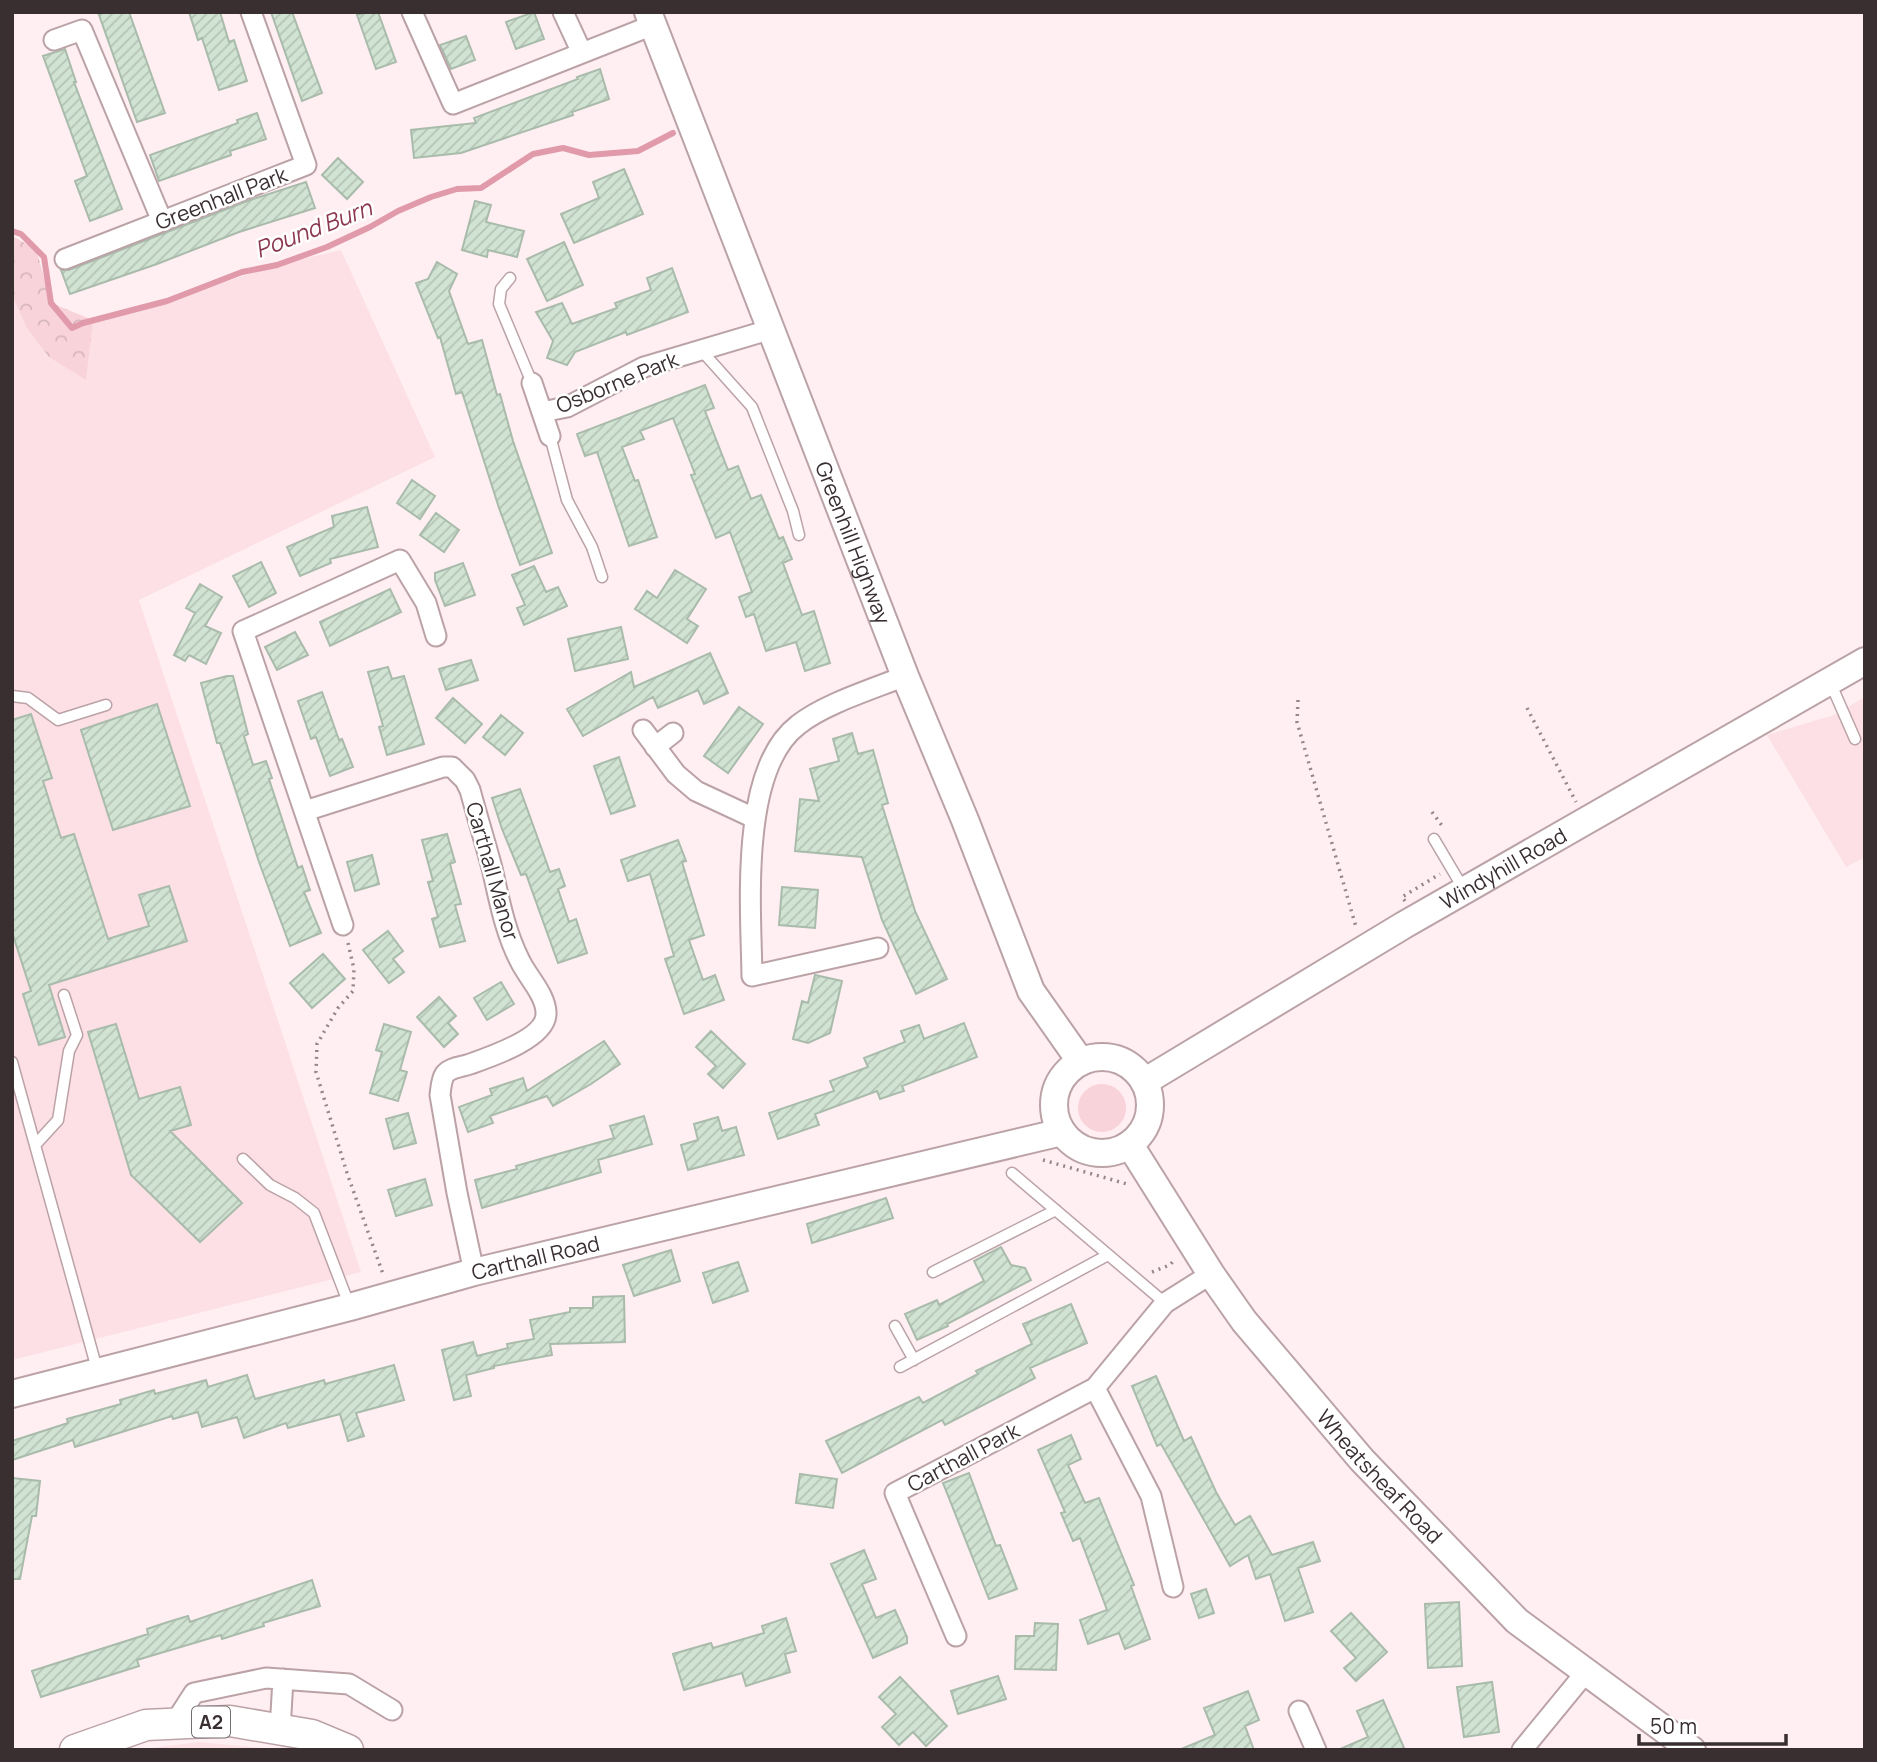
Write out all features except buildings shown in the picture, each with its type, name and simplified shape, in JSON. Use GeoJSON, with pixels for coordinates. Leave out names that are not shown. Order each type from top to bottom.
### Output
{"type":"FeatureCollection","features":[{"type":"Feature","properties":{"kind":"main road","name":"Greenhill Highway"},"geometry":{"type":"LineString","coordinates":[[651,18],[905,676],[965,820],[1031,991],[1081,1062]]}},
{"type":"Feature","properties":{"kind":"main road","name":"Windyhill Road"},"geometry":{"type":"LineString","coordinates":[[1144,1082],[1366,948],[1865,661]]}},
{"type":"Feature","properties":{"kind":"main road"},"geometry":{"type":"LineString","coordinates":[[1095,1058],[1110,1058],[1123,1062],[1135,1070],[1144,1082],[1149,1095],[1147,1123],[1140,1136],[1116,1152],[1093,1152],[1072,1143],[1062,1132],[1055,1117],[1054,1101],[1058,1085],[1068,1072],[1081,1062],[1095,1058]]}},
{"type":"Feature","properties":{"kind":"main road","name":"Carthall Road"},"geometry":{"type":"LineString","coordinates":[[12,1394],[350,1307],[474,1272],[1062,1132]]}},
{"type":"Feature","properties":{"kind":"main road","name":"Wheatsheaf Road"},"geometry":{"type":"LineString","coordinates":[[1130,1145],[1211,1274],[1244,1321],[1362,1461],[1517,1621],[1692,1750]]}},
{"type":"Feature","properties":{"kind":"main road","name":"A2"},"geometry":{"type":"LineString","coordinates":[[75,1750],[146,1725],[230,1721],[312,1735],[348,1750]]}},
{"type":"Feature","properties":{"kind":"street","name":"Greenhall Park"},"geometry":{"type":"LineString","coordinates":[[65,259],[306,165],[251,12]]}},
{"type":"Feature","properties":{"kind":"street"},"geometry":{"type":"LineString","coordinates":[[412,12],[453,104],[582,53],[651,18]]}},
{"type":"Feature","properties":{"kind":"street"},"geometry":{"type":"LineString","coordinates":[[563,12],[582,53]]}},
{"type":"Feature","properties":{"kind":"street"},"geometry":{"type":"LineString","coordinates":[[54,40],[82,30],[162,221]]}},
{"type":"Feature","properties":{"kind":"street","name":"Osborne Park"},"geometry":{"type":"LineString","coordinates":[[542,412],[567,407],[645,367],[772,329]]}},
{"type":"Feature","properties":{"kind":"street","name":"Osborne Park"},"geometry":{"type":"LineString","coordinates":[[532,383],[550,436]]}},
{"type":"Feature","properties":{"kind":"street"},"geometry":{"type":"LineString","coordinates":[[343,925],[243,631],[400,560],[426,603],[436,636]]}},
{"type":"Feature","properties":{"kind":"street"},"geometry":{"type":"LineString","coordinates":[[878,948],[751,976],[754,818],[764,777],[780,747],[797,726],[821,711],[905,676]]}},
{"type":"Feature","properties":{"kind":"street"},"geometry":{"type":"LineString","coordinates":[[642,730],[676,774],[696,790],[754,818]]}},
{"type":"Feature","properties":{"kind":"street"},"geometry":{"type":"LineString","coordinates":[[655,747],[673,733]]}},
{"type":"Feature","properties":{"kind":"street","name":"Carthall Manor"},"geometry":{"type":"LineString","coordinates":[[304,811],[443,767],[452,767],[465,780],[470,790],[506,928],[519,960],[544,1002],[547,1013],[545,1023],[524,1041],[469,1065],[451,1069],[444,1075],[440,1095],[474,1272]]}},
{"type":"Feature","properties":{"kind":"street","name":"Carthall Park"},"geometry":{"type":"LineString","coordinates":[[956,1636],[895,1493],[1095,1388],[1165,1303],[1211,1274]]}},
{"type":"Feature","properties":{"kind":"street"},"geometry":{"type":"LineString","coordinates":[[1095,1388],[1151,1496],[1173,1587]]}},
{"type":"Feature","properties":{"kind":"street"},"geometry":{"type":"LineString","coordinates":[[1522,1750],[1586,1672]]}},
{"type":"Feature","properties":{"kind":"street"},"geometry":{"type":"LineString","coordinates":[[174,1724],[194,1693],[266,1678],[349,1684],[392,1710]]}},
{"type":"Feature","properties":{"kind":"street"},"geometry":{"type":"LineString","coordinates":[[280,1730],[283,1679]]}},
{"type":"Feature","properties":{"kind":"street"},"geometry":{"type":"LineString","coordinates":[[1299,1711],[1317,1750]]}},
{"type":"Feature","properties":{"kind":"lane","name":"Osborne Park"},"geometry":{"type":"LineString","coordinates":[[510,278],[501,289],[499,304],[532,383]]}},
{"type":"Feature","properties":{"kind":"lane"},"geometry":{"type":"LineString","coordinates":[[701,349],[752,407],[793,511],[799,535]]}},
{"type":"Feature","properties":{"kind":"lane","name":"Osborne Park"},"geometry":{"type":"LineString","coordinates":[[550,436],[567,500],[592,547],[601,578]]}},
{"type":"Feature","properties":{"kind":"lane"},"geometry":{"type":"LineString","coordinates":[[1829,681],[1855,739]]}},
{"type":"Feature","properties":{"kind":"lane"},"geometry":{"type":"LineString","coordinates":[[12,696],[28,698],[58,720],[106,705]]}},
{"type":"Feature","properties":{"kind":"lane"},"geometry":{"type":"LineString","coordinates":[[1434,839],[1465,891]]}},
{"type":"Feature","properties":{"kind":"lane"},"geometry":{"type":"LineString","coordinates":[[36,1144],[58,1120],[69,1051],[77,1035],[64,995]]}},
{"type":"Feature","properties":{"kind":"lane"},"geometry":{"type":"LineString","coordinates":[[12,1062],[98,1373]]}},
{"type":"Feature","properties":{"kind":"lane"},"geometry":{"type":"LineString","coordinates":[[243,1159],[270,1185],[295,1198],[314,1213],[350,1307]]}},
{"type":"Feature","properties":{"kind":"lane"},"geometry":{"type":"LineString","coordinates":[[1012,1173],[1165,1303]]}},
{"type":"Feature","properties":{"kind":"lane"},"geometry":{"type":"LineString","coordinates":[[933,1272],[1056,1210]]}},
{"type":"Feature","properties":{"kind":"lane"},"geometry":{"type":"LineString","coordinates":[[900,1367],[1108,1255]]}},
{"type":"Feature","properties":{"kind":"lane"},"geometry":{"type":"LineString","coordinates":[[895,1326],[914,1360]]}},
{"type":"Feature","properties":{"kind":"path"},"geometry":{"type":"LineString","coordinates":[[1298,700],[1297,722],[1357,933],[1366,948]]}},
{"type":"Feature","properties":{"kind":"path"},"geometry":{"type":"LineString","coordinates":[[1527,708],[1587,821]]}},
{"type":"Feature","properties":{"kind":"path"},"geometry":{"type":"LineString","coordinates":[[1407,905],[1402,897],[1451,868]]}},
{"type":"Feature","properties":{"kind":"path"},"geometry":{"type":"LineString","coordinates":[[343,925],[354,969],[352,991],[338,1008],[317,1044],[316,1072],[347,1172],[391,1295]]}},
{"type":"Feature","properties":{"kind":"path"},"geometry":{"type":"LineString","coordinates":[[1034,1159],[1128,1185]]}},
{"type":"Feature","properties":{"kind":"path"},"geometry":{"type":"LineString","coordinates":[[1131,1274],[1137,1266],[1152,1272],[1162,1270],[1175,1259],[1176,1252]]}},
{"type":"Feature","properties":{"kind":"shaded area"},"geometry":{"type":"Polygon","coordinates":[[[12,238],[36,249],[51,303],[76,326],[167,301],[277,265],[341,250],[435,457],[139,600],[361,1272],[12,1360],[12,238]]]}},
{"type":"Feature","properties":{"kind":"shaded area"},"geometry":{"type":"Polygon","coordinates":[[[1865,697],[1865,857],[1846,867],[1767,735],[1834,715],[1865,697]]]}},
{"type":"Feature","properties":{"kind":"shaded area"},"geometry":{"type":"Polygon","coordinates":[[[199,1742],[272,1749],[274,1750],[136,1750],[199,1742]]]}},
{"type":"Feature","properties":{"kind":"green space"},"geometry":{"type":"Polygon","coordinates":[[[12,236],[36,249],[51,303],[93,320],[86,380],[49,357],[27,328],[12,295],[12,236]]]}},
{"type":"Feature","properties":{"kind":"green space"},"geometry":{"type":"Polygon","coordinates":[[[1102,1084],[1119,1091],[1126,1108],[1119,1125],[1102,1132],[1085,1125],[1078,1108],[1085,1091],[1102,1084]]]}},
{"type":"Feature","properties":{"kind":"waterway","name":"Pound Burn"},"geometry":{"type":"LineString","coordinates":[[12,231],[21,234],[44,257],[51,303],[72,328],[167,301],[242,272],[277,265],[327,247],[431,197],[457,189],[481,188],[533,154],[563,148],[589,155],[638,151],[673,133]]}}]}
